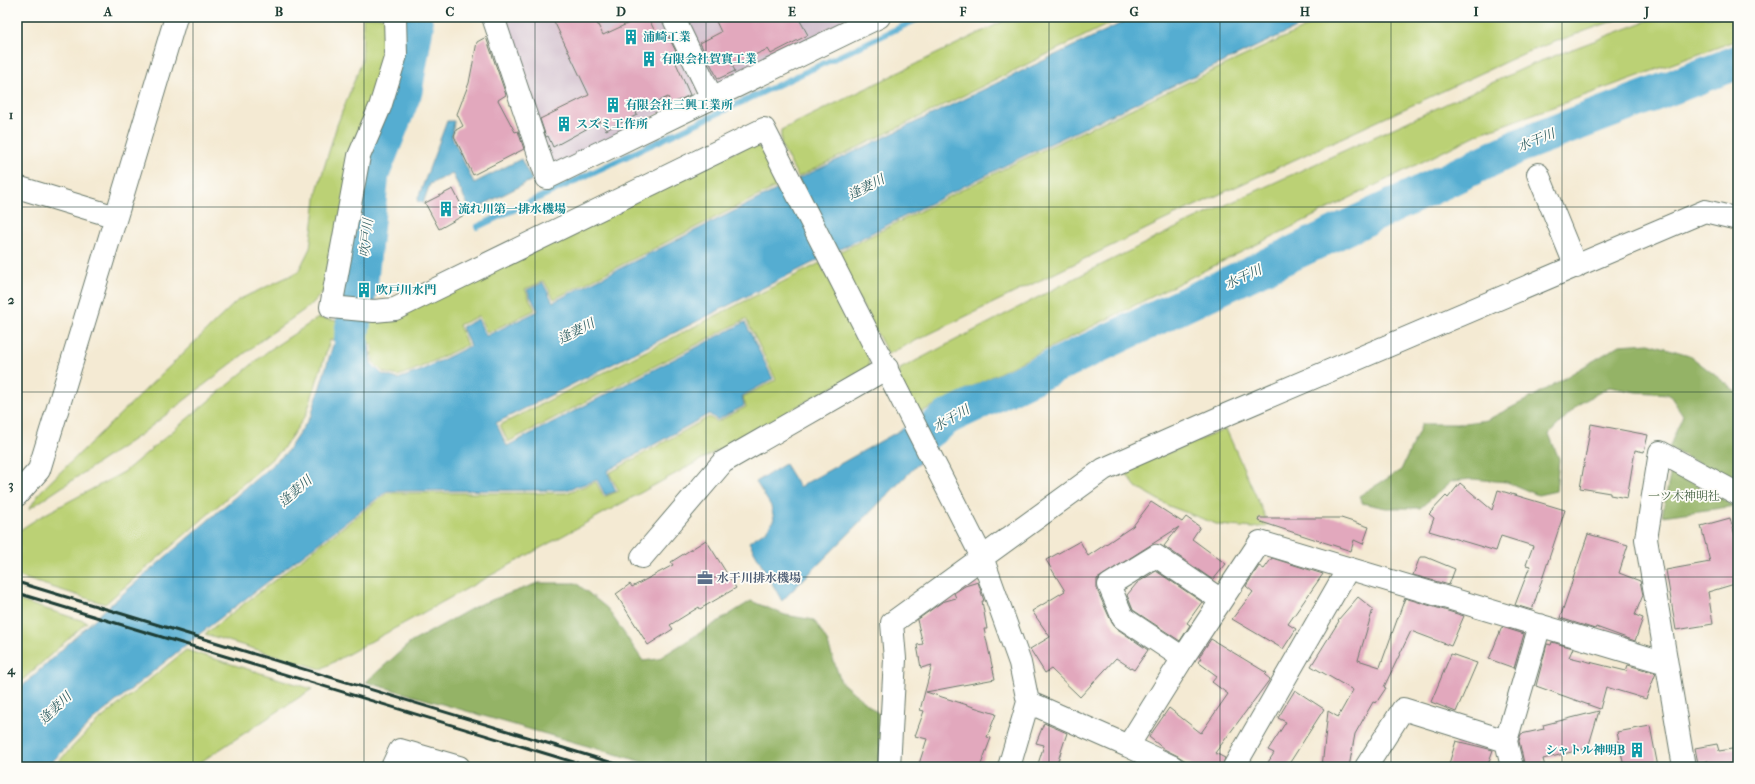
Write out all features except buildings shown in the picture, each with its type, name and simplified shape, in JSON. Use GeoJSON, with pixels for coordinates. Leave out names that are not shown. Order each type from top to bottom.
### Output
{"type":"FeatureCollection","features":[{"type":"Feature","properties":{"kind":"street"},"geometry":{"type":"LineString","coordinates":[[17,495],[39,470],[176,17]]}},
{"type":"Feature","properties":{"kind":"street"},"geometry":{"type":"LineString","coordinates":[[395,17],[396,55],[380,107],[359,156],[331,307],[374,311],[395,309],[764,129],[982,556],[1020,663],[1028,702],[1008,767]]}},
{"type":"Feature","properties":{"kind":"street"},"geometry":{"type":"LineString","coordinates":[[493,17],[547,178],[879,17]]}},
{"type":"Feature","properties":{"kind":"street"},"geometry":{"type":"LineString","coordinates":[[673,17],[712,98]]}},
{"type":"Feature","properties":{"kind":"street"},"geometry":{"type":"LineString","coordinates":[[1538,174],[1576,267]]}},
{"type":"Feature","properties":{"kind":"street"},"geometry":{"type":"LineString","coordinates":[[17,187],[116,217]]}},
{"type":"Feature","properties":{"kind":"street"},"geometry":{"type":"LineString","coordinates":[[889,767],[896,659],[892,623],[982,556],[1104,469],[1228,414],[1705,211],[1738,219]]}},
{"type":"Feature","properties":{"kind":"street"},"geometry":{"type":"LineString","coordinates":[[642,556],[723,462],[886,368]]}},
{"type":"Feature","properties":{"kind":"street"},"geometry":{"type":"LineString","coordinates":[[1684,767],[1646,539],[1660,452],[1738,494]]}},
{"type":"Feature","properties":{"kind":"street"},"geometry":{"type":"LineString","coordinates":[[1128,746],[1183,658],[1260,542],[1666,663]]}},
{"type":"Feature","properties":{"kind":"street"},"geometry":{"type":"LineString","coordinates":[[1183,658],[1123,618],[1109,585],[1156,556],[1221,600]]}},
{"type":"Feature","properties":{"kind":"street"},"geometry":{"type":"LineString","coordinates":[[1234,767],[1348,569]]}},
{"type":"Feature","properties":{"kind":"street"},"geometry":{"type":"LineString","coordinates":[[1512,767],[1506,741],[1540,625]]}},
{"type":"Feature","properties":{"kind":"street"},"geometry":{"type":"LineString","coordinates":[[1028,702],[1173,767]]}},
{"type":"Feature","properties":{"kind":"street"},"geometry":{"type":"LineString","coordinates":[[1366,767],[1403,709],[1506,741]]}},
{"type":"Feature","properties":{"kind":"street"},"geometry":{"type":"LineString","coordinates":[[392,767],[400,750],[459,767]]}},
{"type":"Feature","properties":{"kind":"shaded area"},"geometry":{"type":"Polygon","coordinates":[[[505,17],[852,17],[551,168],[505,17]]]}},
{"type":"Feature","properties":{"kind":"green space"},"geometry":{"type":"Polygon","coordinates":[[[363,17],[391,17],[391,55],[328,286],[311,305],[263,339],[140,435],[29,509],[41,491],[238,300],[298,272],[310,248],[317,191],[337,125],[362,61],[363,17]]]}},
{"type":"Feature","properties":{"kind":"green space"},"geometry":{"type":"Polygon","coordinates":[[[1012,17],[1123,17],[798,177],[781,145],[781,130],[1012,17]]]}},
{"type":"Feature","properties":{"kind":"green space"},"geometry":{"type":"Polygon","coordinates":[[[1328,17],[1624,17],[1527,52],[1175,215],[888,354],[835,254],[1019,161],[1328,17]]]}},
{"type":"Feature","properties":{"kind":"green space"},"geometry":{"type":"Polygon","coordinates":[[[1657,17],[1738,17],[1738,40],[1478,134],[919,413],[898,378],[900,369],[1079,276],[1180,226],[1533,64],[1657,17]]]}},
{"type":"Feature","properties":{"kind":"green space"},"geometry":{"type":"Polygon","coordinates":[[[753,143],[765,152],[780,185],[554,299],[544,281],[525,289],[535,310],[487,333],[479,316],[459,325],[467,345],[419,368],[398,376],[383,372],[373,362],[372,344],[364,344],[367,323],[397,315],[753,143]]]}},
{"type":"Feature","properties":{"kind":"green space"},"geometry":{"type":"Polygon","coordinates":[[[820,263],[868,351],[869,367],[321,669],[205,634],[387,493],[566,493],[596,482],[604,497],[619,491],[609,473],[709,417],[717,422],[746,407],[743,397],[776,380],[746,319],[508,442],[500,425],[820,263]]]}},
{"type":"Feature","properties":{"kind":"green space"},"geometry":{"type":"Polygon","coordinates":[[[318,318],[339,321],[338,341],[330,340],[306,415],[282,450],[105,604],[17,576],[17,532],[38,518],[124,472],[268,351],[318,318]]]}},
{"type":"Feature","properties":{"kind":"green space"},"geometry":{"type":"Polygon","coordinates":[[[1649,343],[1689,355],[1738,393],[1738,483],[1669,448],[1683,415],[1669,394],[1637,392],[1609,387],[1579,404],[1549,434],[1559,459],[1556,491],[1538,495],[1507,482],[1472,479],[1452,481],[1420,508],[1386,508],[1362,503],[1359,496],[1401,470],[1422,424],[1457,424],[1487,420],[1534,396],[1620,345],[1649,343]]]}},
{"type":"Feature","properties":{"kind":"green space"},"geometry":{"type":"Polygon","coordinates":[[[1226,429],[1269,525],[1254,528],[1219,525],[1169,506],[1136,487],[1124,471],[1226,429]]]}},
{"type":"Feature","properties":{"kind":"green space","name":"一ツ木神明社"},"geometry":{"type":"Polygon","coordinates":[[[1671,470],[1735,506],[1662,516],[1671,470]]]}},
{"type":"Feature","properties":{"kind":"green space"},"geometry":{"type":"Polygon","coordinates":[[[538,583],[576,583],[607,608],[643,661],[658,659],[751,601],[785,615],[814,620],[827,641],[841,682],[885,719],[883,767],[660,767],[366,682],[410,643],[478,605],[538,583]]]}},
{"type":"Feature","properties":{"kind":"green space"},"geometry":{"type":"Polygon","coordinates":[[[17,600],[87,622],[17,685],[17,600]]]}},
{"type":"Feature","properties":{"kind":"green space"},"geometry":{"type":"Polygon","coordinates":[[[186,650],[312,689],[193,767],[53,767],[96,723],[186,650]]]}},
{"type":"Feature","properties":{"kind":"water","name":"逢妻川"},"geometry":{"type":"Polygon","coordinates":[[[1134,17],[1319,17],[1020,158],[496,423],[507,446],[745,322],[773,379],[742,396],[744,406],[717,420],[709,414],[607,471],[616,491],[605,495],[597,480],[566,490],[387,491],[202,632],[93,720],[47,767],[17,767],[17,691],[110,605],[286,453],[311,416],[333,345],[342,345],[344,322],[364,323],[361,346],[369,346],[371,363],[382,374],[398,379],[420,371],[470,346],[462,327],[478,319],[486,336],[538,311],[527,290],[543,283],[553,302],[800,178],[1134,17]]]}},
{"type":"Feature","properties":{"kind":"water"},"geometry":{"type":"Polygon","coordinates":[[[447,121],[454,121],[452,137],[474,183],[521,159],[532,180],[471,211],[452,173],[430,184],[423,203],[417,201],[447,121]]]}},
{"type":"Feature","properties":{"kind":"water"},"geometry":{"type":"Polygon","coordinates":[[[906,427],[922,460],[782,601],[749,542],[767,530],[774,519],[771,506],[756,482],[785,464],[799,487],[906,427]]]}},
{"type":"Feature","properties":{"kind":"waterway","name":"吹戸川"},"geometry":{"type":"LineString","coordinates":[[350,370],[352,331],[361,279],[372,174],[405,91],[416,27],[414,17]]}},
{"type":"Feature","properties":{"kind":"waterway"},"geometry":{"type":"LineString","coordinates":[[477,227],[922,17]]}},
{"type":"Feature","properties":{"kind":"waterway","name":"水干川"},"geometry":{"type":"LineString","coordinates":[[891,459],[948,417],[1521,145],[1738,62]]}},
{"type":"Feature","properties":{"kind":"railway"},"geometry":{"type":"LineString","coordinates":[[17,582],[626,767]]}},
{"type":"Feature","properties":{"kind":"railway"},"geometry":{"type":"LineString","coordinates":[[17,593],[590,767]]}},
{"type":"Feature","properties":{"kind":"place","name":"浦崎工業"},"geometry":{"type":"Point","coordinates":[631,37]}},
{"type":"Feature","properties":{"kind":"place","name":"有限会社賀實工業"},"geometry":{"type":"Point","coordinates":[649,59]}},
{"type":"Feature","properties":{"kind":"place","name":"有限会社三興工業所"},"geometry":{"type":"Point","coordinates":[613,105]}},
{"type":"Feature","properties":{"kind":"place","name":"スズミ工作所"},"geometry":{"type":"Point","coordinates":[564,124]}},
{"type":"Feature","properties":{"kind":"place","name":"流れ川第一排水機場"},"geometry":{"type":"Point","coordinates":[446,209]}},
{"type":"Feature","properties":{"kind":"place","name":"吹戸川水門"},"geometry":{"type":"Point","coordinates":[364,290]}},
{"type":"Feature","properties":{"kind":"place","name":"水干川排水機場"},"geometry":{"type":"Point","coordinates":[705,578]}},
{"type":"Feature","properties":{"kind":"place","name":"シャトル神明B"},"geometry":{"type":"Point","coordinates":[1637,750]}}]}
